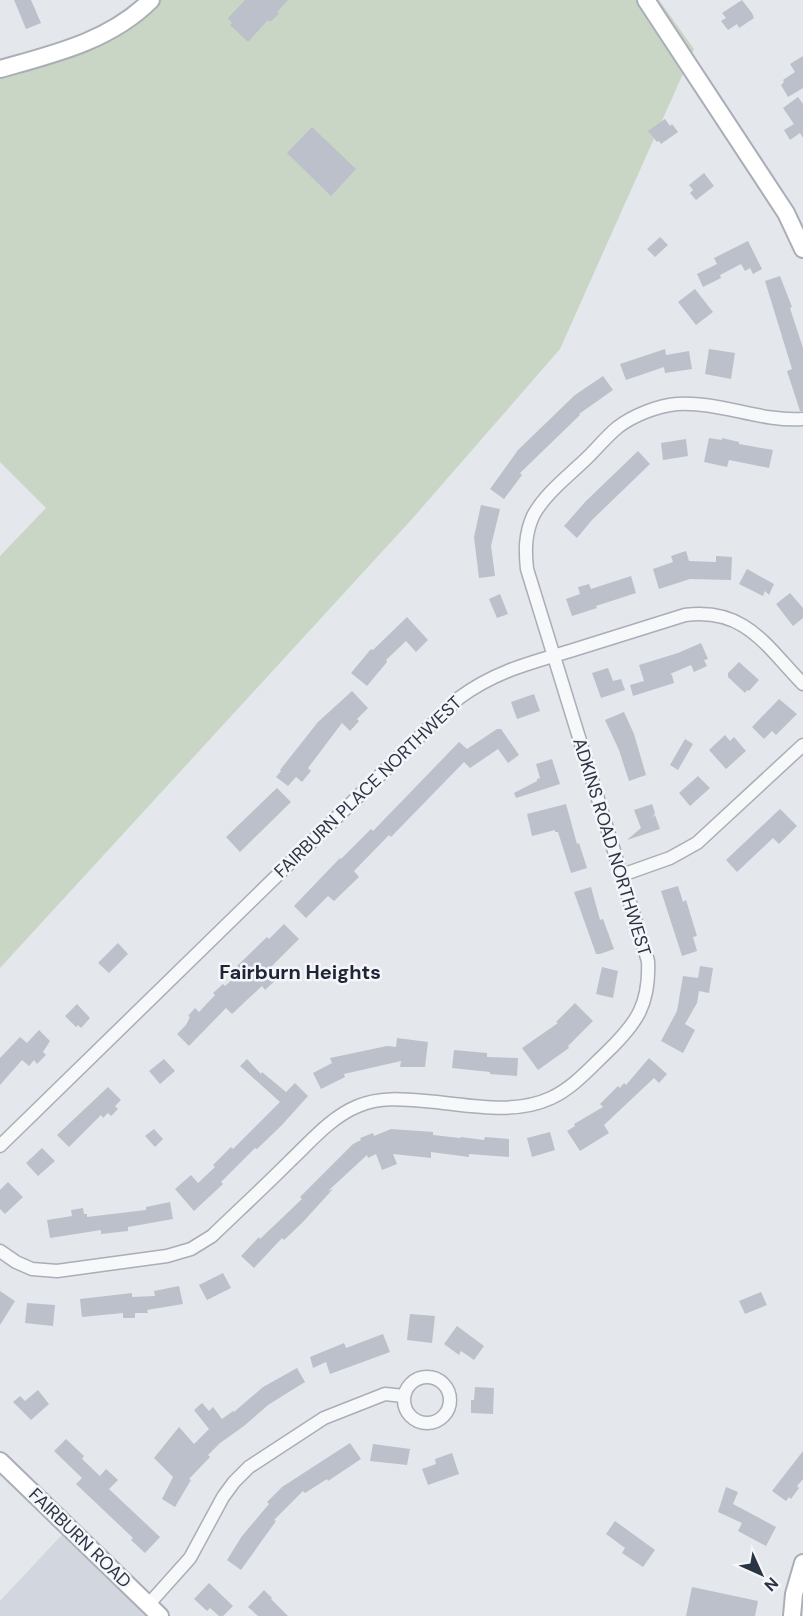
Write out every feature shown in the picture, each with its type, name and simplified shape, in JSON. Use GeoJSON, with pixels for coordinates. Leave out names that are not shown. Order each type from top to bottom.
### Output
{"type":"FeatureCollection","features":[{"type":"Feature","properties":{"kind":"street"},"geometry":{"type":"LineString","coordinates":[[0,69],[63,51],[110,32],[139,12],[151,0]]}},
{"type":"Feature","properties":{"kind":"street"},"geometry":{"type":"LineString","coordinates":[[646,0],[786,213],[803,249]]}},
{"type":"Feature","properties":{"kind":"street","name":"ADKINS ROAD NORTHWEST"},"geometry":{"type":"LineString","coordinates":[[0,1251],[32,1269],[57,1271],[167,1256],[191,1249],[212,1236],[327,1125],[357,1106],[377,1100],[398,1098],[511,1108],[532,1105],[553,1097],[576,1081],[625,1034],[645,1002],[649,980],[648,961],[526,569],[525,550],[528,531],[534,514],[545,500],[618,427],[644,412],[676,404],[698,405],[767,418],[803,419]]}},
{"type":"Feature","properties":{"kind":"street","name":"FAIRBURN PLACE NORTHWEST"},"geometry":{"type":"LineString","coordinates":[[0,1146],[459,698],[494,675],[685,615],[702,613],[719,615],[737,621],[753,632],[803,684]]}},
{"type":"Feature","properties":{"kind":"street"},"geometry":{"type":"LineString","coordinates":[[622,875],[670,858],[697,843],[803,745]]}},
{"type":"Feature","properties":{"kind":"street"},"geometry":{"type":"LineString","coordinates":[[154,1610],[190,1558],[223,1497],[249,1467],[324,1418],[385,1394],[404,1396]]}},
{"type":"Feature","properties":{"kind":"street","name":"FAIRBURN ROAD"},"geometry":{"type":"LineString","coordinates":[[0,1461],[154,1610]]}},
{"type":"Feature","properties":{"kind":"street"},"geometry":{"type":"LineString","coordinates":[[792,1616],[794,1594],[803,1563]]}},
{"type":"Feature","properties":{"kind":"shaded area"},"geometry":{"type":"Polygon","coordinates":[[[71,1525],[167,1616],[0,1616],[0,1601],[71,1525]]]}},
{"type":"Feature","properties":{"kind":"green space"},"geometry":{"type":"Polygon","coordinates":[[[147,0],[659,0],[694,49],[560,349],[412,519],[0,968],[0,556],[46,508],[0,462],[0,80],[4,62],[132,15],[147,0]]]}},
{"type":"Feature","properties":{"kind":"building"},"geometry":{"type":"Polygon","coordinates":[[[14,0],[31,0],[41,23],[26,29],[14,0]]]}},
{"type":"Feature","properties":{"kind":"building"},"geometry":{"type":"Polygon","coordinates":[[[245,0],[288,0],[277,12],[279,14],[270,22],[268,20],[248,42],[230,25],[232,23],[228,18],[245,0]]]}},
{"type":"Feature","properties":{"kind":"building"},"geometry":{"type":"Polygon","coordinates":[[[742,0],[754,18],[739,28],[737,24],[728,30],[721,21],[726,18],[722,13],[742,0]]]}},
{"type":"Feature","properties":{"kind":"building"},"geometry":{"type":"Polygon","coordinates":[[[803,56],[803,88],[788,97],[781,85],[783,80],[795,72],[790,64],[803,56]]]}},
{"type":"Feature","properties":{"kind":"building"},"geometry":{"type":"Polygon","coordinates":[[[798,97],[803,104],[803,138],[800,133],[790,140],[784,130],[794,124],[783,108],[798,97]]]}},
{"type":"Feature","properties":{"kind":"building"},"geometry":{"type":"Polygon","coordinates":[[[665,119],[678,132],[661,144],[648,131],[665,119]]]}},
{"type":"Feature","properties":{"kind":"building"},"geometry":{"type":"Polygon","coordinates":[[[312,127],[356,169],[331,196],[287,153],[312,127]]]}},
{"type":"Feature","properties":{"kind":"building"},"geometry":{"type":"Polygon","coordinates":[[[704,173],[714,186],[696,200],[690,193],[693,190],[689,185],[704,173]]]}},
{"type":"Feature","properties":{"kind":"building"},"geometry":{"type":"Polygon","coordinates":[[[660,237],[668,245],[655,257],[647,249],[660,237]]]}},
{"type":"Feature","properties":{"kind":"building"},"geometry":{"type":"Polygon","coordinates":[[[748,241],[762,269],[753,274],[750,268],[745,271],[741,264],[703,287],[697,274],[717,264],[714,258],[748,241]]]}},
{"type":"Feature","properties":{"kind":"building"},"geometry":{"type":"Polygon","coordinates":[[[780,276],[792,307],[790,308],[803,348],[803,411],[800,411],[787,371],[792,369],[765,281],[780,276]]]}},
{"type":"Feature","properties":{"kind":"building"},"geometry":{"type":"Polygon","coordinates":[[[695,289],[713,312],[696,325],[678,302],[695,289]]]}},
{"type":"Feature","properties":{"kind":"building"},"geometry":{"type":"Polygon","coordinates":[[[665,349],[666,355],[689,351],[692,369],[665,373],[664,367],[626,380],[620,364],[665,349]]]}},
{"type":"Feature","properties":{"kind":"building"},"geometry":{"type":"Polygon","coordinates":[[[709,349],[735,353],[731,379],[705,374],[709,349]]]}},
{"type":"Feature","properties":{"kind":"building"},"geometry":{"type":"Polygon","coordinates":[[[603,376],[613,390],[579,414],[520,473],[522,475],[504,499],[490,489],[518,450],[575,395],[603,376]]]}},
{"type":"Feature","properties":{"kind":"building"},"geometry":{"type":"Polygon","coordinates":[[[709,438],[722,440],[722,438],[739,442],[739,444],[773,450],[769,468],[729,460],[727,467],[704,462],[709,438]]]}},
{"type":"Feature","properties":{"kind":"building"},"geometry":{"type":"Polygon","coordinates":[[[686,439],[688,456],[663,460],[661,443],[686,439]]]}},
{"type":"Feature","properties":{"kind":"building"},"geometry":{"type":"Polygon","coordinates":[[[638,451],[650,464],[592,520],[577,538],[564,526],[586,501],[638,451]]]}},
{"type":"Feature","properties":{"kind":"building"},"geometry":{"type":"Polygon","coordinates":[[[481,505],[500,509],[491,546],[495,576],[479,578],[474,537],[481,505]]]}},
{"type":"Feature","properties":{"kind":"building"},"geometry":{"type":"Polygon","coordinates":[[[686,551],[689,561],[716,562],[716,556],[732,557],[731,580],[690,579],[659,589],[653,569],[673,562],[671,556],[686,551]]]}},
{"type":"Feature","properties":{"kind":"building"},"geometry":{"type":"Polygon","coordinates":[[[747,569],[774,584],[769,595],[765,591],[763,596],[739,584],[747,569]]]}},
{"type":"Feature","properties":{"kind":"building"},"geometry":{"type":"Polygon","coordinates":[[[631,576],[636,593],[572,616],[566,599],[580,594],[578,587],[589,584],[591,589],[631,576]]]}},
{"type":"Feature","properties":{"kind":"building"},"geometry":{"type":"Polygon","coordinates":[[[790,593],[803,608],[803,618],[793,626],[776,604],[790,593]]]}},
{"type":"Feature","properties":{"kind":"building"},"geometry":{"type":"Polygon","coordinates":[[[500,594],[508,614],[497,618],[489,599],[500,594]]]}},
{"type":"Feature","properties":{"kind":"building"},"geometry":{"type":"Polygon","coordinates":[[[407,617],[428,640],[416,652],[406,641],[386,660],[387,662],[367,686],[351,673],[371,649],[373,650],[407,617]]]}},
{"type":"Feature","properties":{"kind":"building"},"geometry":{"type":"Polygon","coordinates":[[[701,643],[708,659],[704,660],[707,666],[694,672],[691,665],[670,674],[674,683],[633,696],[630,685],[644,681],[639,665],[701,643]]]}},
{"type":"Feature","properties":{"kind":"building"},"geometry":{"type":"Polygon","coordinates":[[[739,662],[759,680],[745,693],[728,677],[728,673],[739,662]]]}},
{"type":"Feature","properties":{"kind":"building"},"geometry":{"type":"Polygon","coordinates":[[[608,668],[613,681],[621,679],[625,690],[601,698],[592,673],[608,668]]]}},
{"type":"Feature","properties":{"kind":"building"},"geometry":{"type":"Polygon","coordinates":[[[352,691],[368,708],[357,719],[359,721],[350,731],[342,723],[308,768],[311,771],[302,782],[296,777],[288,786],[276,777],[318,722],[352,691]]]}},
{"type":"Feature","properties":{"kind":"building"},"geometry":{"type":"Polygon","coordinates":[[[534,694],[540,711],[517,719],[511,702],[534,694]]]}},
{"type":"Feature","properties":{"kind":"building"},"geometry":{"type":"Polygon","coordinates":[[[779,699],[797,714],[776,735],[772,731],[764,739],[752,727],[779,699]]]}},
{"type":"Feature","properties":{"kind":"building"},"geometry":{"type":"Polygon","coordinates":[[[624,712],[634,734],[646,775],[629,781],[619,750],[605,720],[624,712]]]}},
{"type":"Feature","properties":{"kind":"building"},"geometry":{"type":"Polygon","coordinates":[[[497,729],[501,729],[519,755],[508,763],[498,749],[470,768],[464,762],[391,837],[389,835],[354,871],[359,877],[334,901],[328,896],[306,918],[294,906],[340,858],[371,829],[373,831],[459,742],[467,749],[497,729]]]}},
{"type":"Feature","properties":{"kind":"building"},"geometry":{"type":"Polygon","coordinates":[[[725,735],[730,741],[734,737],[746,751],[726,769],[709,750],[725,735]]]}},
{"type":"Feature","properties":{"kind":"building"},"geometry":{"type":"Polygon","coordinates":[[[685,739],[693,744],[678,770],[670,765],[685,739]]]}},
{"type":"Feature","properties":{"kind":"building"},"geometry":{"type":"Polygon","coordinates":[[[552,759],[560,784],[516,798],[514,793],[540,778],[536,764],[552,759]]]}},
{"type":"Feature","properties":{"kind":"building"},"geometry":{"type":"Polygon","coordinates":[[[698,776],[710,788],[690,806],[679,793],[698,776]]]}},
{"type":"Feature","properties":{"kind":"building"},"geometry":{"type":"Polygon","coordinates":[[[277,788],[291,802],[240,852],[226,837],[277,788]]]}},
{"type":"Feature","properties":{"kind":"building"},"geometry":{"type":"Polygon","coordinates":[[[566,804],[577,844],[579,843],[587,868],[571,873],[558,832],[555,830],[532,836],[527,814],[566,804]]]}},
{"type":"Feature","properties":{"kind":"building"},"geometry":{"type":"Polygon","coordinates":[[[652,804],[655,813],[652,818],[655,815],[660,829],[627,840],[641,828],[634,810],[652,804]]]}},
{"type":"Feature","properties":{"kind":"building"},"geometry":{"type":"Polygon","coordinates":[[[780,809],[797,826],[779,844],[773,838],[737,872],[726,860],[780,809]]]}},
{"type":"Feature","properties":{"kind":"building"},"geometry":{"type":"Polygon","coordinates":[[[678,886],[683,902],[686,900],[697,936],[693,937],[697,951],[682,956],[661,891],[678,886]]]}},
{"type":"Feature","properties":{"kind":"building"},"geometry":{"type":"Polygon","coordinates":[[[591,887],[600,920],[603,919],[614,949],[600,954],[596,954],[574,892],[591,887]]]}},
{"type":"Feature","properties":{"kind":"building"},"geometry":{"type":"Polygon","coordinates":[[[284,924],[299,939],[270,968],[277,979],[265,990],[262,986],[232,1014],[226,1008],[189,1046],[177,1034],[186,1025],[190,1017],[188,1016],[195,1008],[199,1012],[215,995],[213,993],[242,971],[237,966],[284,924]]]}},
{"type":"Feature","properties":{"kind":"building"},"geometry":{"type":"Polygon","coordinates":[[[118,943],[128,954],[109,973],[98,963],[118,943]]]}},
{"type":"Feature","properties":{"kind":"building"},"geometry":{"type":"Polygon","coordinates":[[[700,966],[713,968],[709,993],[699,991],[697,1003],[685,1024],[695,1030],[683,1053],[661,1041],[677,1011],[683,976],[698,978],[700,966]]]}},
{"type":"Feature","properties":{"kind":"building"},"geometry":{"type":"Polygon","coordinates":[[[602,967],[618,971],[613,998],[596,994],[602,967]]]}},
{"type":"Feature","properties":{"kind":"building"},"geometry":{"type":"Polygon","coordinates":[[[575,1003],[593,1021],[568,1046],[569,1048],[538,1070],[522,1048],[558,1023],[556,1022],[575,1003]]]}},
{"type":"Feature","properties":{"kind":"building"},"geometry":{"type":"Polygon","coordinates":[[[77,1004],[90,1018],[81,1028],[78,1025],[76,1027],[65,1016],[77,1004]]]}},
{"type":"Feature","properties":{"kind":"building"},"geometry":{"type":"Polygon","coordinates":[[[39,1030],[50,1041],[43,1052],[46,1055],[37,1064],[34,1060],[29,1066],[22,1060],[0,1085],[0,1058],[20,1037],[27,1043],[39,1030]]]}},
{"type":"Feature","properties":{"kind":"building"},"geometry":{"type":"Polygon","coordinates":[[[397,1038],[428,1042],[425,1067],[400,1067],[401,1061],[344,1074],[345,1077],[321,1089],[313,1073],[332,1063],[330,1058],[387,1046],[396,1047],[397,1038]]]}},
{"type":"Feature","properties":{"kind":"building"},"geometry":{"type":"Polygon","coordinates":[[[454,1050],[487,1053],[487,1057],[518,1058],[517,1076],[452,1068],[454,1050]]]}},
{"type":"Feature","properties":{"kind":"building"},"geometry":{"type":"Polygon","coordinates":[[[649,1058],[667,1074],[659,1083],[654,1078],[604,1125],[609,1133],[580,1151],[567,1131],[575,1126],[574,1124],[603,1107],[600,1104],[618,1086],[620,1088],[624,1083],[626,1085],[649,1058]]]}},
{"type":"Feature","properties":{"kind":"building"},"geometry":{"type":"Polygon","coordinates":[[[164,1059],[175,1071],[160,1084],[149,1071],[164,1059]]]}},
{"type":"Feature","properties":{"kind":"building"},"geometry":{"type":"Polygon","coordinates":[[[247,1059],[261,1074],[262,1072],[286,1092],[295,1083],[308,1096],[281,1126],[257,1149],[255,1148],[221,1182],[223,1184],[194,1211],[175,1189],[191,1175],[198,1183],[231,1147],[233,1149],[280,1102],[240,1066],[247,1059]]]}},
{"type":"Feature","properties":{"kind":"building"},"geometry":{"type":"Polygon","coordinates":[[[108,1087],[121,1100],[115,1106],[118,1109],[111,1116],[108,1113],[103,1118],[101,1115],[69,1147],[57,1135],[108,1087]]]}},
{"type":"Feature","properties":{"kind":"building"},"geometry":{"type":"Polygon","coordinates":[[[154,1129],[163,1139],[155,1147],[145,1136],[154,1129]]]}},
{"type":"Feature","properties":{"kind":"building"},"geometry":{"type":"Polygon","coordinates":[[[391,1129],[433,1132],[433,1135],[460,1138],[509,1139],[509,1157],[469,1154],[469,1157],[431,1152],[431,1158],[393,1154],[397,1164],[382,1170],[376,1154],[368,1158],[367,1155],[328,1191],[333,1189],[302,1223],[284,1240],[282,1238],[254,1268],[241,1256],[302,1199],[300,1197],[353,1144],[361,1140],[360,1138],[373,1133],[374,1136],[391,1129]]]}},
{"type":"Feature","properties":{"kind":"building"},"geometry":{"type":"Polygon","coordinates":[[[550,1132],[555,1150],[532,1157],[527,1138],[550,1132]]]}},
{"type":"Feature","properties":{"kind":"building"},"geometry":{"type":"Polygon","coordinates":[[[42,1148],[55,1161],[38,1176],[26,1163],[42,1148]]]}},
{"type":"Feature","properties":{"kind":"building"},"geometry":{"type":"Polygon","coordinates":[[[8,1182],[23,1197],[5,1214],[0,1209],[0,1190],[8,1182]]]}},
{"type":"Feature","properties":{"kind":"building"},"geometry":{"type":"Polygon","coordinates":[[[170,1202],[173,1219],[128,1227],[128,1231],[101,1234],[101,1230],[50,1238],[47,1220],[72,1216],[71,1210],[83,1208],[87,1217],[146,1210],[146,1207],[170,1202]]]}},
{"type":"Feature","properties":{"kind":"building"},"geometry":{"type":"Polygon","coordinates":[[[223,1273],[231,1288],[207,1300],[199,1285],[223,1273]]]}},
{"type":"Feature","properties":{"kind":"building"},"geometry":{"type":"Polygon","coordinates":[[[179,1286],[183,1304],[147,1310],[148,1313],[135,1313],[135,1318],[123,1318],[123,1313],[82,1317],[80,1299],[132,1293],[132,1297],[155,1296],[154,1291],[179,1286]]]}},
{"type":"Feature","properties":{"kind":"building"},"geometry":{"type":"Polygon","coordinates":[[[0,1291],[15,1301],[0,1325],[0,1291]]]}},
{"type":"Feature","properties":{"kind":"building"},"geometry":{"type":"Polygon","coordinates":[[[761,1292],[767,1305],[745,1314],[739,1301],[761,1292]]]}},
{"type":"Feature","properties":{"kind":"building"},"geometry":{"type":"Polygon","coordinates":[[[27,1303],[55,1305],[53,1326],[25,1323],[27,1303]]]}},
{"type":"Feature","properties":{"kind":"building"},"geometry":{"type":"Polygon","coordinates":[[[410,1314],[435,1316],[432,1343],[407,1340],[410,1314]]]}},
{"type":"Feature","properties":{"kind":"building"},"geometry":{"type":"Polygon","coordinates":[[[457,1326],[484,1346],[474,1360],[461,1351],[459,1355],[444,1344],[457,1326]]]}},
{"type":"Feature","properties":{"kind":"building"},"geometry":{"type":"Polygon","coordinates":[[[383,1334],[390,1352],[330,1374],[326,1362],[313,1368],[310,1357],[344,1343],[346,1348],[383,1334]]]}},
{"type":"Feature","properties":{"kind":"building"},"geometry":{"type":"Polygon","coordinates":[[[297,1368],[305,1382],[268,1405],[220,1443],[189,1479],[191,1480],[175,1507],[162,1499],[173,1477],[154,1458],[179,1427],[194,1444],[209,1429],[194,1410],[202,1403],[209,1411],[213,1407],[222,1419],[234,1412],[263,1387],[297,1368]]]}},
{"type":"Feature","properties":{"kind":"building"},"geometry":{"type":"Polygon","coordinates":[[[475,1387],[494,1388],[493,1414],[471,1413],[471,1400],[474,1400],[475,1387]]]}},
{"type":"Feature","properties":{"kind":"building"},"geometry":{"type":"Polygon","coordinates":[[[38,1390],[49,1404],[31,1420],[13,1402],[20,1396],[25,1401],[38,1390]]]}},
{"type":"Feature","properties":{"kind":"building"},"geometry":{"type":"Polygon","coordinates":[[[66,1439],[100,1476],[106,1469],[118,1480],[109,1489],[160,1537],[145,1553],[131,1540],[133,1538],[76,1484],[82,1478],[54,1451],[66,1439]]]}},
{"type":"Feature","properties":{"kind":"building"},"geometry":{"type":"Polygon","coordinates":[[[350,1443],[361,1459],[328,1481],[327,1479],[305,1493],[303,1491],[274,1520],[276,1521],[241,1570],[227,1560],[242,1536],[269,1504],[267,1502],[282,1487],[350,1443]]]}},
{"type":"Feature","properties":{"kind":"building"},"geometry":{"type":"Polygon","coordinates":[[[373,1444],[410,1449],[407,1465],[370,1461],[373,1444]]]}},
{"type":"Feature","properties":{"kind":"building"},"geometry":{"type":"Polygon","coordinates":[[[803,1451],[803,1479],[791,1499],[789,1497],[786,1501],[772,1491],[803,1451]]]}},
{"type":"Feature","properties":{"kind":"building"},"geometry":{"type":"Polygon","coordinates":[[[452,1453],[459,1474],[428,1485],[422,1469],[436,1464],[435,1459],[452,1453]]]}},
{"type":"Feature","properties":{"kind":"building"},"geometry":{"type":"Polygon","coordinates":[[[726,1487],[738,1492],[733,1504],[776,1527],[766,1546],[738,1531],[742,1523],[718,1512],[726,1487]]]}},
{"type":"Feature","properties":{"kind":"building"},"geometry":{"type":"Polygon","coordinates":[[[615,1521],[655,1550],[643,1567],[622,1553],[625,1548],[606,1534],[615,1521]]]}},
{"type":"Feature","properties":{"kind":"building"},"geometry":{"type":"Polygon","coordinates":[[[209,1583],[233,1606],[223,1616],[219,1616],[210,1608],[207,1611],[194,1599],[209,1583]]]}},
{"type":"Feature","properties":{"kind":"building"},"geometry":{"type":"Polygon","coordinates":[[[692,1587],[758,1601],[755,1616],[686,1616],[692,1587]]]}},
{"type":"Feature","properties":{"kind":"building"},"geometry":{"type":"Polygon","coordinates":[[[264,1590],[288,1616],[258,1616],[248,1607],[264,1590]]]}},
{"type":"Feature","properties":{"kind":"district","name":"Fairburn Heights"},"geometry":{"type":"Point","coordinates":[300,972]}}]}
